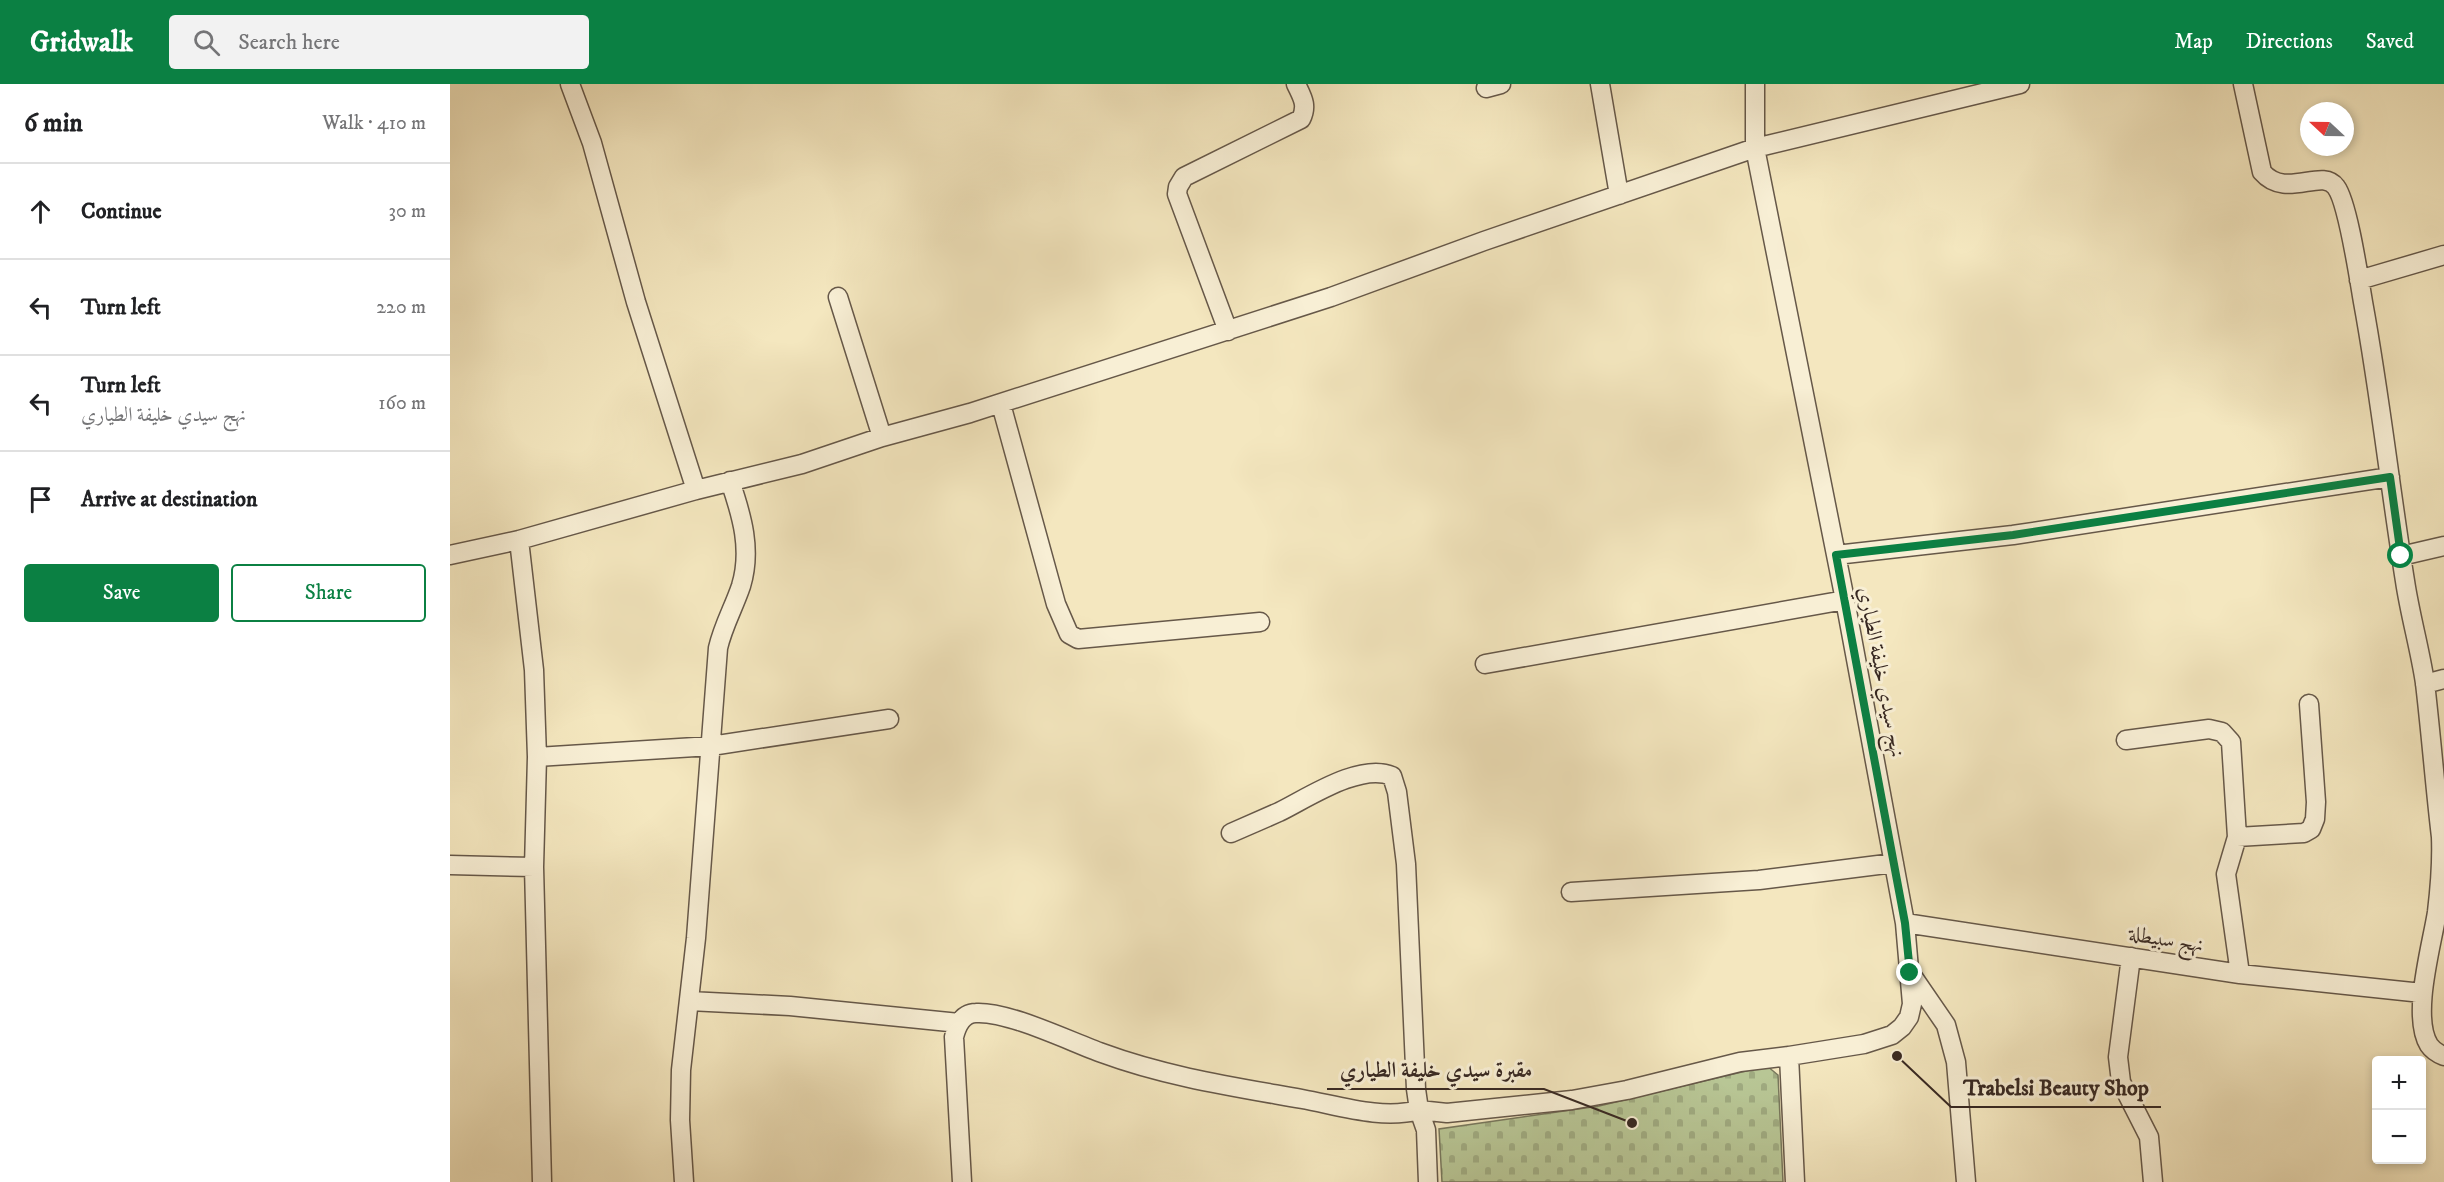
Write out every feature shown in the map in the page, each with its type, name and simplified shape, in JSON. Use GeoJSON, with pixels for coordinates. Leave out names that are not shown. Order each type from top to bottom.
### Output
{"type":"FeatureCollection","features":[{"type":"Feature","properties":{"kind":"street"},"geometry":{"type":"LineString","coordinates":[[570,84],[592,143],[636,302],[696,490]]}},
{"type":"Feature","properties":{"kind":"street"},"geometry":{"type":"LineString","coordinates":[[1228,331],[1177,194],[1178,187],[1184,177],[1301,119],[1305,111],[1305,103],[1296,84]]}},
{"type":"Feature","properties":{"kind":"street"},"geometry":{"type":"LineString","coordinates":[[1600,84],[1619,195]]}},
{"type":"Feature","properties":{"kind":"street","name":"نهج سيدي خليفة الطياري"},"geometry":{"type":"LineString","coordinates":[[959,1023],[966,1015],[987,1014],[1029,1025],[1104,1054],[1171,1075],[1362,1110],[1408,1113],[1419,1110],[1447,1113],[1572,1100],[1627,1090],[1740,1062],[1864,1044],[1892,1035],[1902,1027],[1909,1017],[1912,1004],[1905,923],[1845,600],[1755,148],[1755,84]]}},
{"type":"Feature","properties":{"kind":"street"},"geometry":{"type":"LineString","coordinates":[[450,555],[519,540],[696,490],[801,464],[882,437],[1001,404],[1331,297],[1484,241],[1755,148],[2020,84]]}},
{"type":"Feature","properties":{"kind":"street"},"geometry":{"type":"LineString","coordinates":[[2243,84],[2262,172],[2270,181],[2285,184],[2324,180],[2335,185],[2345,213],[2359,280],[2379,390],[2410,616],[2425,684],[2442,825],[2440,892],[2422,993],[2426,1037],[2430,1046],[2444,1056]]}},
{"type":"Feature","properties":{"kind":"street"},"geometry":{"type":"LineString","coordinates":[[2359,280],[2444,255]]}},
{"type":"Feature","properties":{"kind":"street"},"geometry":{"type":"LineString","coordinates":[[838,297],[882,437]]}},
{"type":"Feature","properties":{"kind":"street"},"geometry":{"type":"LineString","coordinates":[[1001,404],[1056,604],[1069,634],[1078,639],[1260,622]]}},
{"type":"Feature","properties":{"kind":"street"},"geometry":{"type":"LineString","coordinates":[[1836,555],[2013,535],[2390,477]]}},
{"type":"Feature","properties":{"kind":"street"},"geometry":{"type":"LineString","coordinates":[[684,1182],[680,1120],[681,1070],[696,938],[718,648],[722,630],[741,587],[747,556],[746,539],[739,508],[730,481]]}},
{"type":"Feature","properties":{"kind":"street"},"geometry":{"type":"LineString","coordinates":[[519,540],[534,670],[537,757],[534,867],[542,1182]]}},
{"type":"Feature","properties":{"kind":"street"},"geometry":{"type":"LineString","coordinates":[[2401,556],[2444,546]]}},
{"type":"Feature","properties":{"kind":"street"},"geometry":{"type":"LineString","coordinates":[[1485,664],[1845,600]]}},
{"type":"Feature","properties":{"kind":"street"},"geometry":{"type":"LineString","coordinates":[[2425,684],[2444,679]]}},
{"type":"Feature","properties":{"kind":"street"},"geometry":{"type":"LineString","coordinates":[[2237,837],[2304,833],[2311,829],[2315,819],[2316,801],[2309,704]]}},
{"type":"Feature","properties":{"kind":"street"},"geometry":{"type":"LineString","coordinates":[[537,757],[711,746],[889,719]]}},
{"type":"Feature","properties":{"kind":"street"},"geometry":{"type":"LineString","coordinates":[[2126,740],[2216,729],[2226,735],[2231,742],[2237,837],[2226,874],[2240,974]]}},
{"type":"Feature","properties":{"kind":"street"},"geometry":{"type":"LineString","coordinates":[[1231,833],[1281,811],[1336,782],[1374,774],[1392,776],[1398,792],[1406,864],[1416,1089],[1419,1110],[1426,1130],[1428,1182]]}},
{"type":"Feature","properties":{"kind":"street"},"geometry":{"type":"LineString","coordinates":[[1571,892],[1760,880],[1894,863]]}},
{"type":"Feature","properties":{"kind":"street"},"geometry":{"type":"LineString","coordinates":[[450,865],[534,867]]}},
{"type":"Feature","properties":{"kind":"street","name":"نهج سبيطلة"},"geometry":{"type":"LineString","coordinates":[[1905,923],[2240,974],[2422,993]]}},
{"type":"Feature","properties":{"kind":"street"},"geometry":{"type":"LineString","coordinates":[[2131,957],[2118,1057],[2121,1082],[2149,1137],[2152,1182]]}},
{"type":"Feature","properties":{"kind":"street"},"geometry":{"type":"LineString","coordinates":[[1910,973],[1946,1025],[1951,1043],[1956,1062],[1966,1182]]}},
{"type":"Feature","properties":{"kind":"street"},"geometry":{"type":"LineString","coordinates":[[688,1001],[790,1006],[959,1023],[954,1037],[962,1182]]}},
{"type":"Feature","properties":{"kind":"street"},"geometry":{"type":"LineString","coordinates":[[1789,1056],[1796,1182]]}},
{"type":"Feature","properties":{"kind":"green space"},"geometry":{"type":"Polygon","coordinates":[[[1767,1066],[1778,1075],[1783,1182],[1442,1182],[1439,1129],[1599,1106],[1767,1066]]]}},
{"type":"Feature","properties":{"kind":"place","name":"Trabelsi Beauty Shop"},"geometry":{"type":"Point","coordinates":[1897,1056]}},
{"type":"Feature","properties":{"kind":"place","name":"مقبرة سيدي خليفة الطياري"},"geometry":{"type":"Point","coordinates":[1632,1123]}},
{"type":"Feature","properties":{"kind":"route"},"geometry":{"type":"LineString","coordinates":[[1910,973],[1905,923],[1836,555],[2013,535],[2390,477],[2401,556]]}}]}
